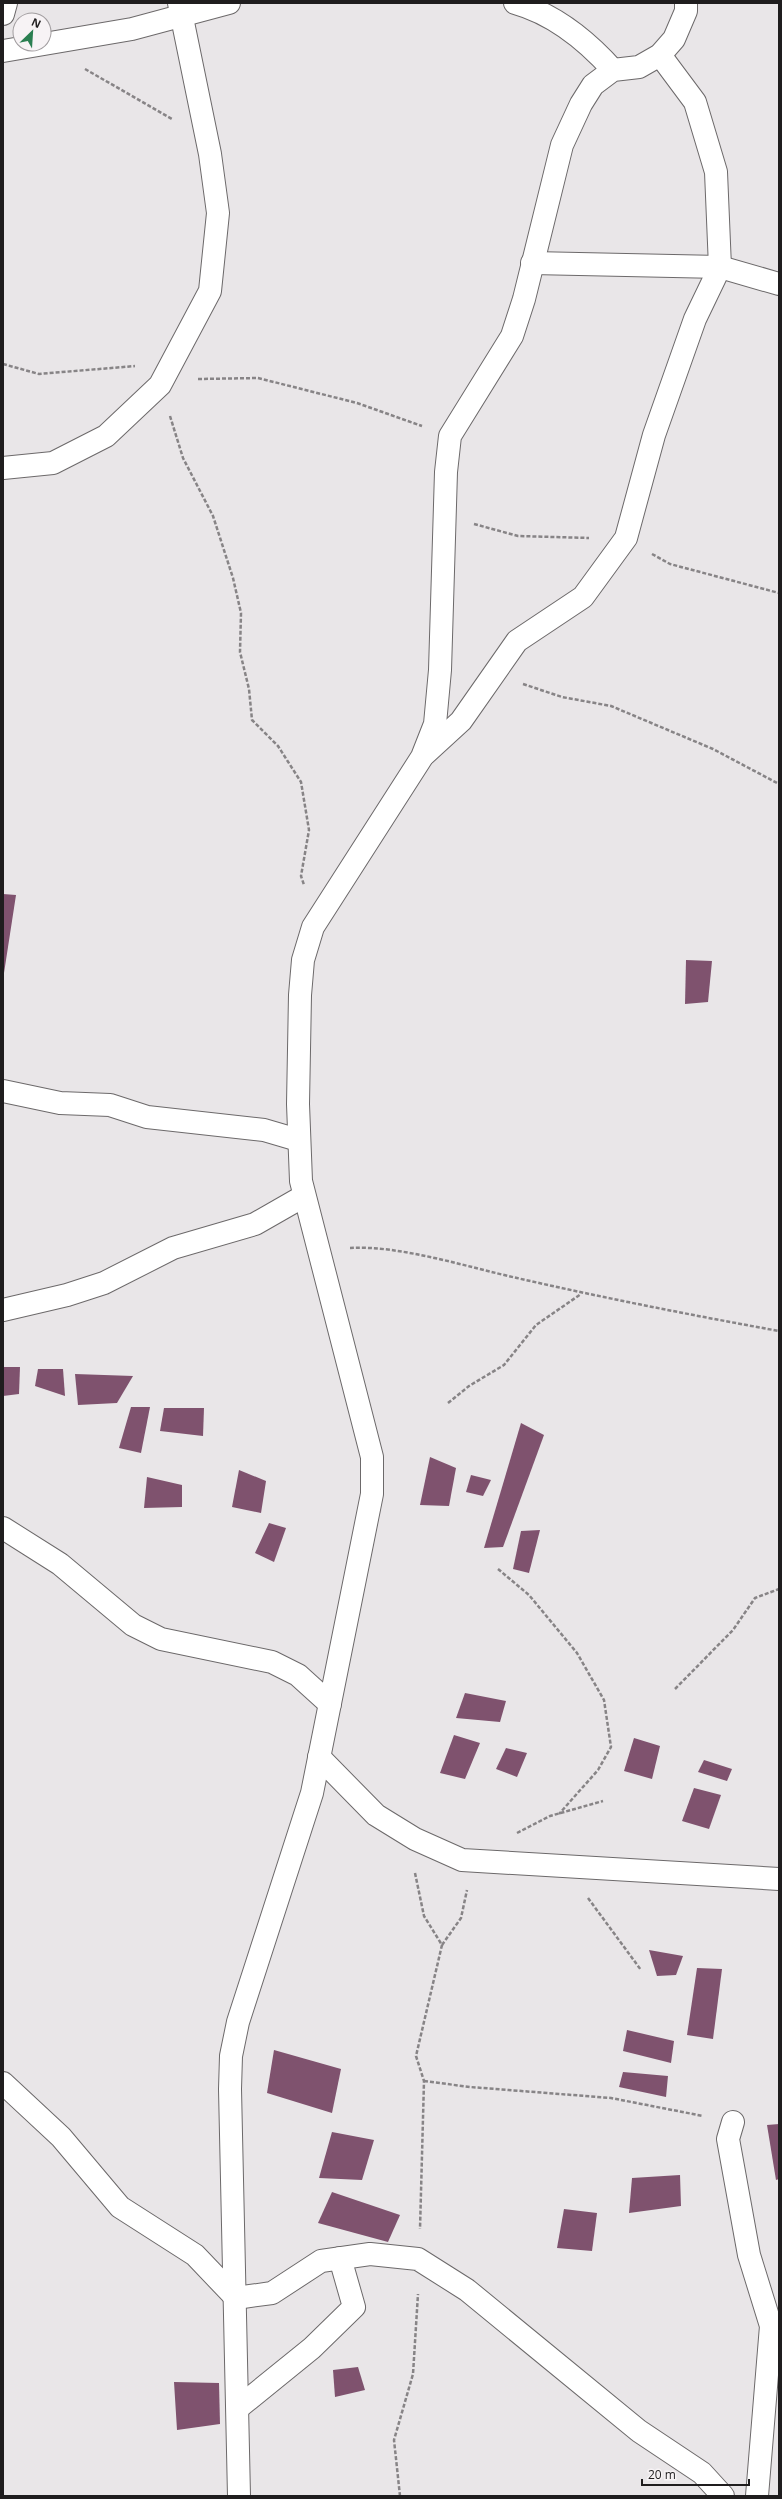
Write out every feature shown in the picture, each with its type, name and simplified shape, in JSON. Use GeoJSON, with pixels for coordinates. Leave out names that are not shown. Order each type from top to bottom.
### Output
{"type":"FeatureCollection","features":[{"type":"Feature","properties":{"kind":"street"},"geometry":{"type":"LineString","coordinates":[[3,14],[6,3]]}},
{"type":"Feature","properties":{"kind":"street"},"geometry":{"type":"LineString","coordinates":[[3,52],[132,29],[181,9],[229,3]]}},
{"type":"Feature","properties":{"kind":"street"},"geometry":{"type":"LineString","coordinates":[[516,3],[537,9],[592,47],[613,70]]}},
{"type":"Feature","properties":{"kind":"street"},"geometry":{"type":"LineString","coordinates":[[240,2496],[230,2089],[231,2056],[238,2022],[259,1953],[312,1792],[372,1494],[374,1476],[372,1457],[301,1181],[298,1140],[300,995],[303,960],[313,927],[422,757],[435,724],[439,680],[446,472],[450,436],[512,336],[562,145],[581,104],[593,85],[613,70],[639,67],[660,55],[674,39],[686,11],[686,3]]}},
{"type":"Feature","properties":{"kind":"street"},"geometry":{"type":"LineString","coordinates":[[3,468],[53,463],[106,436],[160,385],[210,291],[218,213],[207,139],[181,9]]}},
{"type":"Feature","properties":{"kind":"street"},"geometry":{"type":"LineString","coordinates":[[422,757],[461,721],[517,641],[583,597],[626,538],[656,428],[695,319],[720,267],[716,172],[695,102],[660,55]]}},
{"type":"Feature","properties":{"kind":"street"},"geometry":{"type":"LineString","coordinates":[[532,263],[720,267],[779,284]]}},
{"type":"Feature","properties":{"kind":"street"},"geometry":{"type":"LineString","coordinates":[[3,1091],[60,1103],[110,1105],[147,1117],[264,1130],[298,1140]]}},
{"type":"Feature","properties":{"kind":"street"},"geometry":{"type":"LineString","coordinates":[[3,1310],[67,1295],[104,1283],[173,1248],[255,1224],[304,1196]]}},
{"type":"Feature","properties":{"kind":"street"},"geometry":{"type":"LineString","coordinates":[[3,1528],[60,1564],[133,1625],[161,1639],[272,1662],[298,1675],[330,1704]]}},
{"type":"Feature","properties":{"kind":"street"},"geometry":{"type":"LineString","coordinates":[[319,1757],[376,1815],[406,1834],[462,1860],[779,1879]]}},
{"type":"Feature","properties":{"kind":"street"},"geometry":{"type":"LineString","coordinates":[[3,2083],[61,2137],[120,2207],[195,2255],[236,2298]]}},
{"type":"Feature","properties":{"kind":"street"},"geometry":{"type":"LineString","coordinates":[[733,2122],[728,2139],[749,2255],[771,2326],[757,2496]]}},
{"type":"Feature","properties":{"kind":"street"},"geometry":{"type":"LineString","coordinates":[[236,2298],[272,2292],[321,2260],[370,2254],[418,2259],[467,2290],[639,2431],[702,2474],[723,2496]]}},
{"type":"Feature","properties":{"kind":"street"},"geometry":{"type":"LineString","coordinates":[[238,2408],[312,2348],[354,2307],[340,2258]]}},
{"type":"Feature","properties":{"kind":"path"},"geometry":{"type":"LineString","coordinates":[[84,68],[207,139]]}},
{"type":"Feature","properties":{"kind":"path"},"geometry":{"type":"LineString","coordinates":[[3,364],[39,374],[172,363]]}},
{"type":"Feature","properties":{"kind":"path"},"geometry":{"type":"LineString","coordinates":[[313,927],[301,876],[309,830],[301,782],[278,746],[252,720],[249,689],[240,652],[242,613],[233,578],[213,516],[183,458],[160,385],[174,380],[258,378],[357,403],[450,436]]}},
{"type":"Feature","properties":{"kind":"path"},"geometry":{"type":"LineString","coordinates":[[494,674],[562,697],[611,706],[713,749],[779,784]]}},
{"type":"Feature","properties":{"kind":"path"},"geometry":{"type":"LineString","coordinates":[[319,1250],[364,1248],[410,1254],[582,1294],[779,1331]]}},
{"type":"Feature","properties":{"kind":"path"},"geometry":{"type":"LineString","coordinates":[[448,1404],[469,1386],[504,1366],[536,1325],[582,1294]]}},
{"type":"Feature","properties":{"kind":"path"},"geometry":{"type":"LineString","coordinates":[[498,1569],[529,1595],[578,1653],[604,1700],[610,1747],[598,1770],[559,1814]]}},
{"type":"Feature","properties":{"kind":"path"},"geometry":{"type":"LineString","coordinates":[[675,1689],[733,1630],[755,1598],[779,1589]]}},
{"type":"Feature","properties":{"kind":"path"},"geometry":{"type":"LineString","coordinates":[[406,1834],[424,1916],[442,1945]]}},
{"type":"Feature","properties":{"kind":"path"},"geometry":{"type":"LineString","coordinates":[[400,2496],[394,2440],[413,2374],[417,2334],[424,2082],[416,2056],[442,1945],[461,1918],[474,1860]]}},
{"type":"Feature","properties":{"kind":"path"},"geometry":{"type":"LineString","coordinates":[[424,2082],[611,2098],[733,2122]]}},
{"type":"Feature","properties":{"kind":"building"},"geometry":{"type":"Polygon","coordinates":[[[3,894],[16,895],[4,973],[3,973],[3,894]]]}},
{"type":"Feature","properties":{"kind":"building"},"geometry":{"type":"Polygon","coordinates":[[[686,960],[712,961],[708,1002],[685,1004],[686,960]]]}},
{"type":"Feature","properties":{"kind":"building"},"geometry":{"type":"Polygon","coordinates":[[[3,1367],[20,1367],[19,1394],[3,1396],[3,1367]]]}},
{"type":"Feature","properties":{"kind":"building"},"geometry":{"type":"Polygon","coordinates":[[[38,1369],[63,1369],[65,1396],[35,1386],[38,1369]]]}},
{"type":"Feature","properties":{"kind":"building"},"geometry":{"type":"Polygon","coordinates":[[[75,1374],[133,1376],[117,1403],[78,1405],[75,1374]]]}},
{"type":"Feature","properties":{"kind":"building"},"geometry":{"type":"Polygon","coordinates":[[[131,1407],[150,1407],[141,1453],[119,1448],[131,1407]]]}},
{"type":"Feature","properties":{"kind":"building"},"geometry":{"type":"Polygon","coordinates":[[[164,1408],[204,1408],[203,1436],[160,1431],[164,1408]]]}},
{"type":"Feature","properties":{"kind":"building"},"geometry":{"type":"Polygon","coordinates":[[[521,1423],[544,1435],[503,1547],[484,1548],[521,1423]]]}},
{"type":"Feature","properties":{"kind":"building"},"geometry":{"type":"Polygon","coordinates":[[[430,1457],[456,1468],[449,1506],[420,1505],[430,1457]]]}},
{"type":"Feature","properties":{"kind":"building"},"geometry":{"type":"Polygon","coordinates":[[[239,1470],[266,1481],[261,1513],[232,1507],[239,1470]]]}},
{"type":"Feature","properties":{"kind":"building"},"geometry":{"type":"Polygon","coordinates":[[[471,1475],[491,1480],[483,1496],[466,1492],[471,1475]]]}},
{"type":"Feature","properties":{"kind":"building"},"geometry":{"type":"Polygon","coordinates":[[[147,1477],[182,1485],[182,1507],[144,1508],[147,1477]]]}},
{"type":"Feature","properties":{"kind":"building"},"geometry":{"type":"Polygon","coordinates":[[[269,1523],[286,1528],[274,1562],[255,1553],[269,1523]]]}},
{"type":"Feature","properties":{"kind":"building"},"geometry":{"type":"Polygon","coordinates":[[[540,1530],[529,1573],[513,1569],[521,1531],[540,1530]]]}},
{"type":"Feature","properties":{"kind":"building"},"geometry":{"type":"Polygon","coordinates":[[[465,1693],[506,1701],[500,1722],[456,1718],[465,1693]]]}},
{"type":"Feature","properties":{"kind":"building"},"geometry":{"type":"Polygon","coordinates":[[[454,1735],[480,1743],[465,1779],[440,1773],[454,1735]]]}},
{"type":"Feature","properties":{"kind":"building"},"geometry":{"type":"Polygon","coordinates":[[[634,1738],[660,1746],[652,1779],[624,1771],[634,1738]]]}},
{"type":"Feature","properties":{"kind":"building"},"geometry":{"type":"Polygon","coordinates":[[[506,1748],[527,1753],[517,1777],[496,1769],[506,1748]]]}},
{"type":"Feature","properties":{"kind":"building"},"geometry":{"type":"Polygon","coordinates":[[[704,1760],[732,1769],[727,1781],[698,1772],[704,1760]]]}},
{"type":"Feature","properties":{"kind":"building"},"geometry":{"type":"Polygon","coordinates":[[[694,1788],[721,1795],[709,1829],[682,1821],[694,1788]]]}},
{"type":"Feature","properties":{"kind":"building"},"geometry":{"type":"Polygon","coordinates":[[[649,1950],[683,1956],[676,1975],[657,1976],[649,1950]]]}},
{"type":"Feature","properties":{"kind":"building"},"geometry":{"type":"Polygon","coordinates":[[[697,1968],[722,1969],[713,2039],[687,2035],[697,1968]]]}},
{"type":"Feature","properties":{"kind":"building"},"geometry":{"type":"Polygon","coordinates":[[[627,2030],[674,2041],[671,2063],[623,2051],[627,2030]]]}},
{"type":"Feature","properties":{"kind":"building"},"geometry":{"type":"Polygon","coordinates":[[[274,2050],[341,2069],[332,2113],[267,2093],[274,2050]]]}},
{"type":"Feature","properties":{"kind":"building"},"geometry":{"type":"Polygon","coordinates":[[[623,2072],[668,2076],[666,2097],[619,2087],[623,2072]]]}},
{"type":"Feature","properties":{"kind":"building"},"geometry":{"type":"Polygon","coordinates":[[[779,2124],[779,2179],[776,2180],[767,2125],[779,2124]]]}},
{"type":"Feature","properties":{"kind":"building"},"geometry":{"type":"Polygon","coordinates":[[[332,2132],[374,2140],[362,2180],[319,2178],[332,2132]]]}},
{"type":"Feature","properties":{"kind":"building"},"geometry":{"type":"Polygon","coordinates":[[[680,2175],[681,2206],[629,2213],[632,2178],[680,2175]]]}},
{"type":"Feature","properties":{"kind":"building"},"geometry":{"type":"Polygon","coordinates":[[[332,2192],[400,2215],[388,2242],[318,2223],[332,2192]]]}},
{"type":"Feature","properties":{"kind":"building"},"geometry":{"type":"Polygon","coordinates":[[[564,2209],[597,2213],[592,2251],[557,2248],[564,2209]]]}},
{"type":"Feature","properties":{"kind":"building"},"geometry":{"type":"Polygon","coordinates":[[[358,2367],[365,2390],[335,2397],[333,2370],[358,2367]]]}},
{"type":"Feature","properties":{"kind":"building"},"geometry":{"type":"Polygon","coordinates":[[[174,2382],[219,2383],[220,2424],[177,2430],[174,2382]]]}}]}
